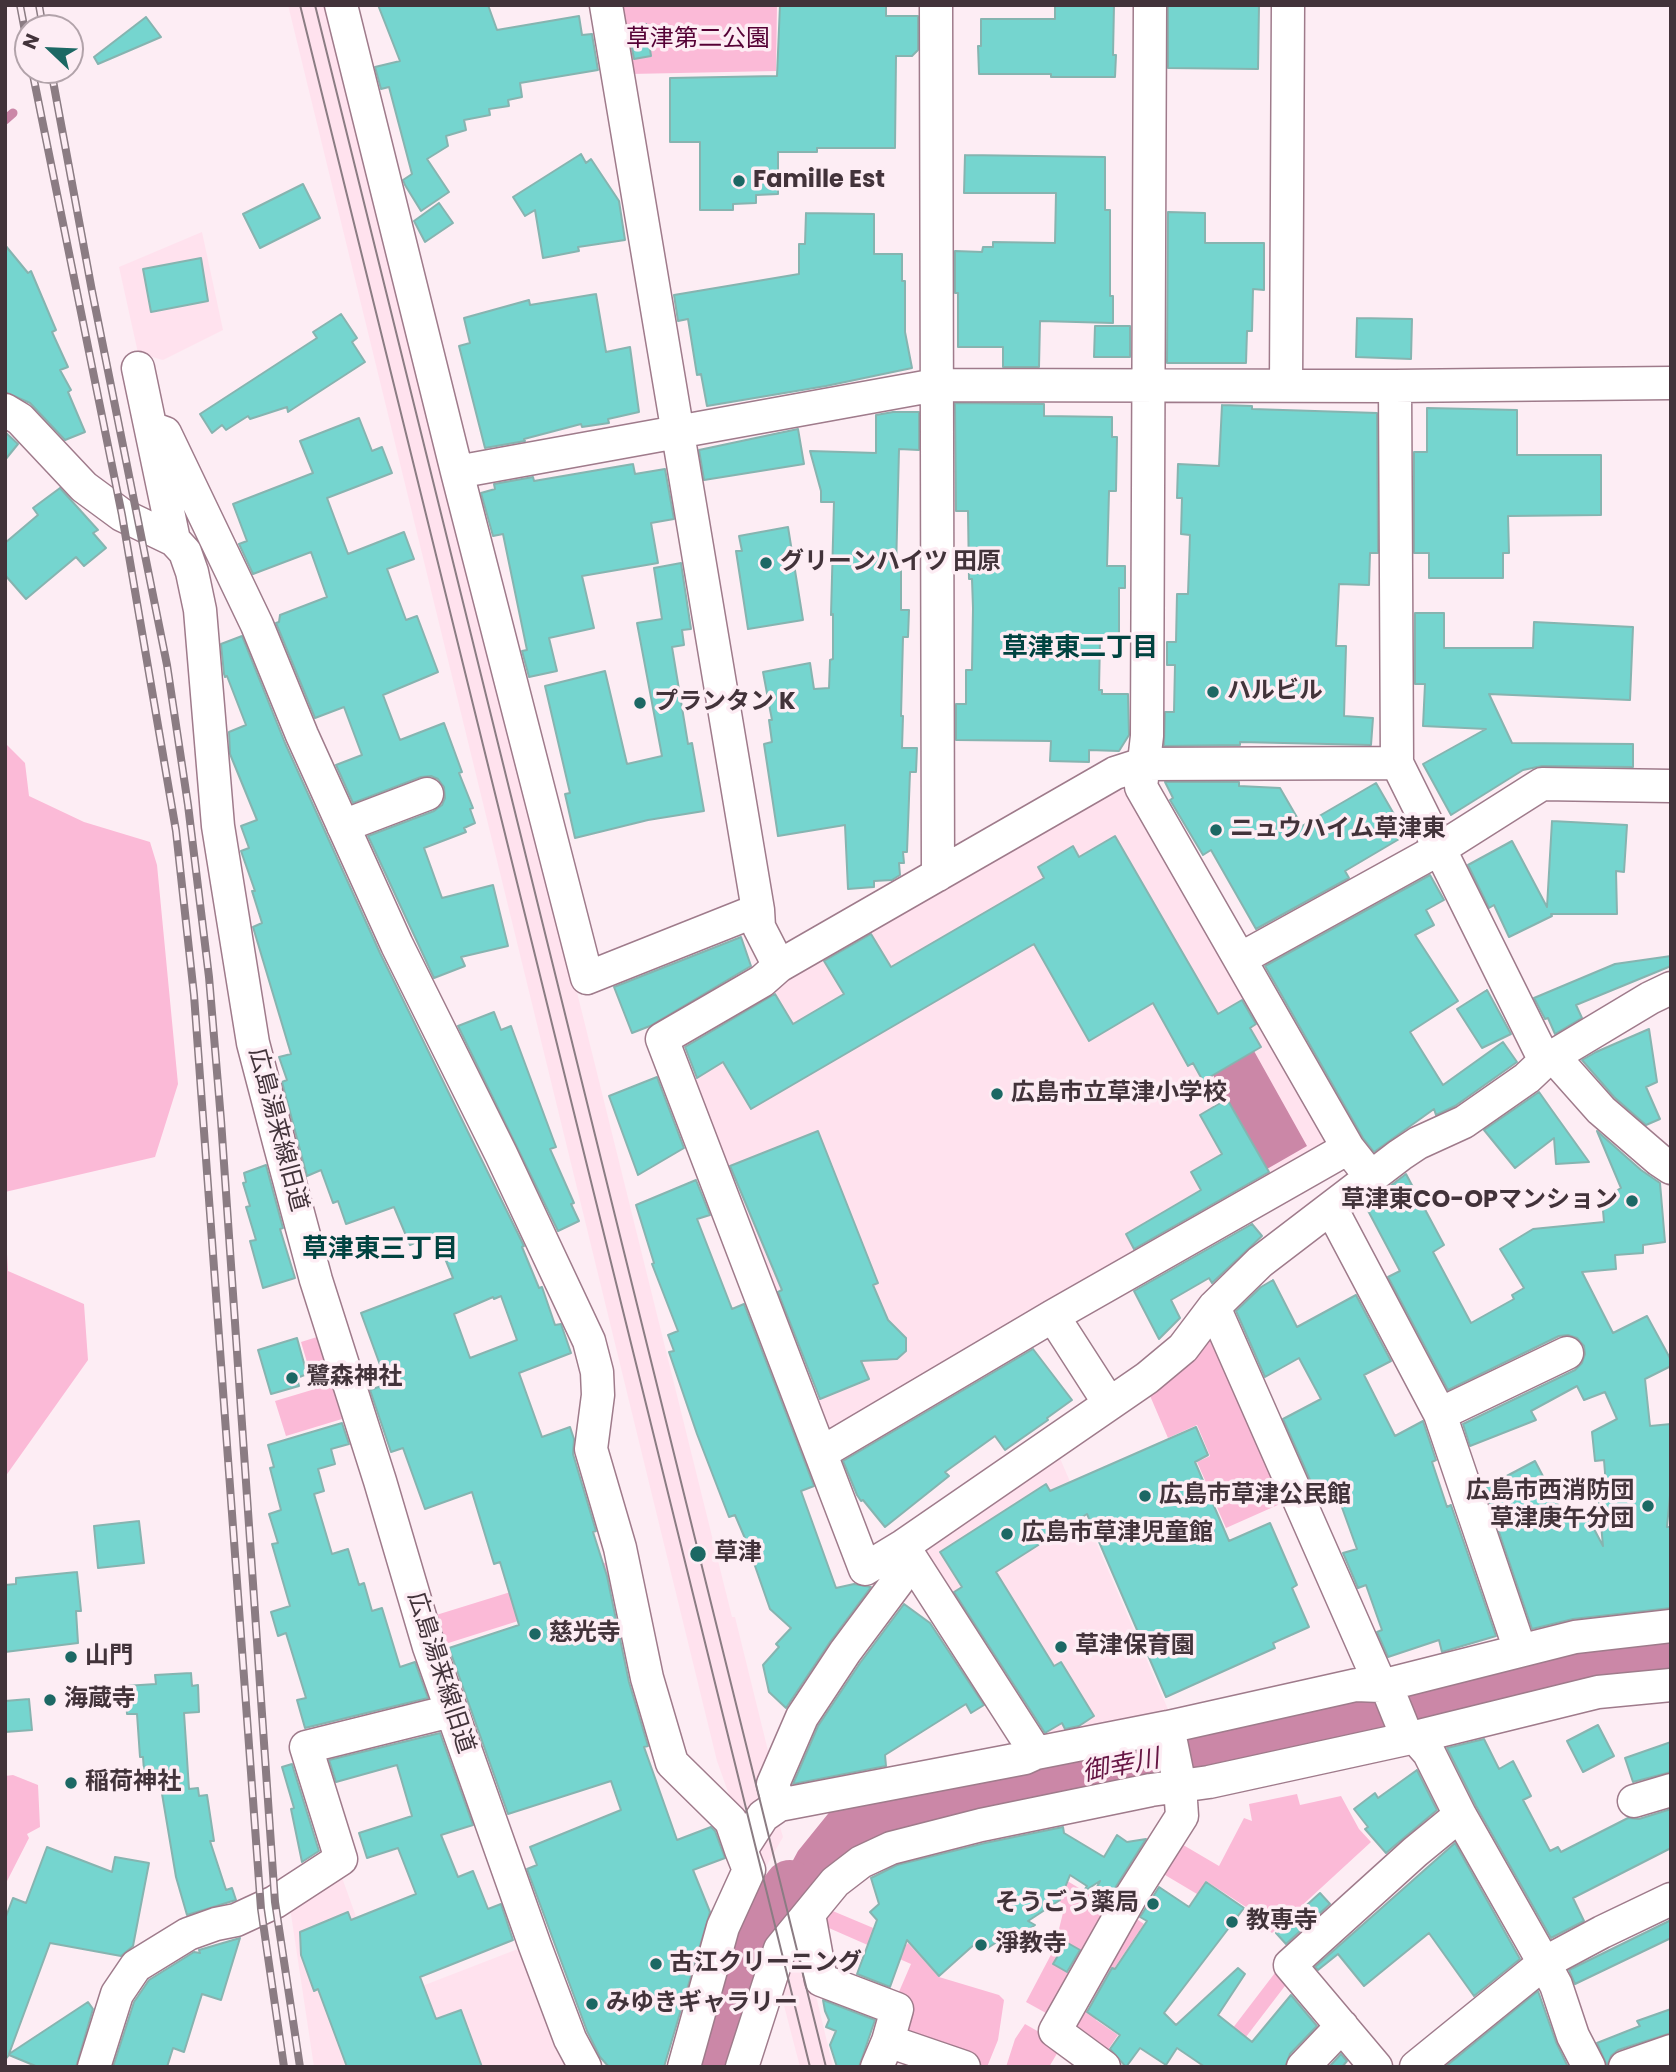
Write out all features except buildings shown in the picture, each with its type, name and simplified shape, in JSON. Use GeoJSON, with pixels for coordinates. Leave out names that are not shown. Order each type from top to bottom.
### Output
{"type":"FeatureCollection","features":[{"type":"Feature","properties":{"kind":"street"},"geometry":{"type":"LineString","coordinates":[[341,5],[587,978],[758,910]]}},
{"type":"Feature","properties":{"kind":"street"},"geometry":{"type":"LineString","coordinates":[[606,5],[759,928],[779,966]]}},
{"type":"Feature","properties":{"kind":"street"},"geometry":{"type":"LineString","coordinates":[[936,5],[938,875]]}},
{"type":"Feature","properties":{"kind":"street"},"geometry":{"type":"LineString","coordinates":[[1150,5],[1147,736],[1141,787],[1348,1148],[1371,1177]]}},
{"type":"Feature","properties":{"kind":"street"},"geometry":{"type":"LineString","coordinates":[[1286,385],[1288,5]]}},
{"type":"Feature","properties":{"kind":"street","name":"広島湯来線旧道"},"geometry":{"type":"LineString","coordinates":[[138,368],[174,540],[185,552],[200,610],[218,826],[253,1043],[316,1280],[451,1711],[543,1968],[570,2039],[586,2067]]}},
{"type":"Feature","properties":{"kind":"street"},"geometry":{"type":"LineString","coordinates":[[457,472],[936,385],[1395,386],[1671,383]]}},
{"type":"Feature","properties":{"kind":"street"},"geometry":{"type":"LineString","coordinates":[[1395,386],[1397,763],[1549,1058],[1601,1110],[1658,1160],[1671,1168]]}},
{"type":"Feature","properties":{"kind":"street"},"geometry":{"type":"LineString","coordinates":[[5,410],[20,419],[84,487],[122,515],[174,540]]}},
{"type":"Feature","properties":{"kind":"street"},"geometry":{"type":"LineString","coordinates":[[151,428],[165,433],[240,589],[397,945],[501,1154],[589,1340],[597,1372],[598,1395],[591,1449],[614,1524],[633,1601],[647,1678],[672,1763],[731,1821],[749,1870],[723,1927],[684,2067]]}},
{"type":"Feature","properties":{"kind":"street"},"geometry":{"type":"LineString","coordinates":[[1397,763],[1143,764],[1115,773],[779,966],[762,981],[662,1039],[865,1569],[903,1546],[1147,1378],[1183,1348],[1214,1307],[1260,1262],[1418,1143],[1464,1122],[1528,1078],[1549,1058],[1671,988]]}},
{"type":"Feature","properties":{"kind":"street"},"geometry":{"type":"LineString","coordinates":[[1240,959],[1441,848],[1542,784],[1671,786]]}},
{"type":"Feature","properties":{"kind":"street"},"geometry":{"type":"LineString","coordinates":[[343,827],[427,794]]}},
{"type":"Feature","properties":{"kind":"street"},"geometry":{"type":"LineString","coordinates":[[821,1453],[1053,1316],[1348,1148]]}},
{"type":"Feature","properties":{"kind":"street"},"geometry":{"type":"LineString","coordinates":[[1331,1208],[1440,1414],[1520,1650]]}},
{"type":"Feature","properties":{"kind":"street"},"geometry":{"type":"LineString","coordinates":[[1214,1307],[1384,1688],[1410,1734],[1429,1753],[1460,1815],[1556,1985],[1573,2036],[1589,2067]]}},
{"type":"Feature","properties":{"kind":"street"},"geometry":{"type":"LineString","coordinates":[[1053,1316],[1109,1403]]}},
{"type":"Feature","properties":{"kind":"street"},"geometry":{"type":"LineString","coordinates":[[1440,1414],[1567,1353]]}},
{"type":"Feature","properties":{"kind":"street"},"geometry":{"type":"LineString","coordinates":[[779,1805],[773,1784],[802,1717],[845,1651],[898,1581],[903,1546]]}},
{"type":"Feature","properties":{"kind":"street"},"geometry":{"type":"LineString","coordinates":[[903,1546],[1036,1752]]}},
{"type":"Feature","properties":{"kind":"street"},"geometry":{"type":"LineString","coordinates":[[741,1850],[764,1816],[779,1805],[1025,1758],[1036,1752],[1168,1731],[1356,1685],[1384,1688],[1576,1637],[1671,1626]]}},
{"type":"Feature","properties":{"kind":"street"},"geometry":{"type":"LineString","coordinates":[[742,2067],[780,1949],[835,1882],[861,1862],[891,1848],[994,1822],[1150,1790],[1209,1782],[1598,1692],[1671,1685]]}},
{"type":"Feature","properties":{"kind":"street"},"geometry":{"type":"LineString","coordinates":[[94,2067],[117,1994],[136,1966],[188,1934],[243,1917],[288,1896],[341,1859],[306,1748],[451,1711]]}},
{"type":"Feature","properties":{"kind":"street"},"geometry":{"type":"LineString","coordinates":[[1104,2067],[1064,2054],[1055,2031],[1130,1898],[1182,1816],[1168,1731]]}},
{"type":"Feature","properties":{"kind":"street"},"geometry":{"type":"LineString","coordinates":[[1634,1801],[1671,1790]]}},
{"type":"Feature","properties":{"kind":"street"},"geometry":{"type":"LineString","coordinates":[[1376,2067],[1290,1965],[1460,1815]]}},
{"type":"Feature","properties":{"kind":"street"},"geometry":{"type":"LineString","coordinates":[[1416,2067],[1544,1963],[1602,1931],[1671,1899]]}},
{"type":"Feature","properties":{"kind":"street"},"geometry":{"type":"LineString","coordinates":[[809,1914],[821,1980],[897,2009],[883,2054],[964,2067]]}},
{"type":"Feature","properties":{"kind":"street"},"geometry":{"type":"LineString","coordinates":[[1303,2067],[1342,2026]]}},
{"type":"Feature","properties":{"kind":"street"},"geometry":{"type":"LineString","coordinates":[[1625,2067],[1671,2050]]}},
{"type":"Feature","properties":{"kind":"shaded area"},"geometry":{"type":"Polygon","coordinates":[[[288,5],[332,5],[732,1617],[735,1617],[772,1767],[767,1781],[783,1837],[759,1879],[717,1761],[288,5]]]}},
{"type":"Feature","properties":{"kind":"shaded area"},"geometry":{"type":"Polygon","coordinates":[[[202,232],[223,330],[163,360],[138,353],[119,267],[202,232]]]}},
{"type":"Feature","properties":{"kind":"shaded area","name":"広島市立草津小学校"},"geometry":{"type":"Polygon","coordinates":[[[1116,787],[1130,793],[1332,1146],[834,1434],[820,1428],[673,1042],[1116,787]]]}},
{"type":"Feature","properties":{"kind":"shaded area","name":"草津保育園"},"geometry":{"type":"Polygon","coordinates":[[[1059,1456],[1170,1714],[1046,1738],[1034,1734],[926,1559],[924,1547],[1059,1456]]]}},
{"type":"Feature","properties":{"kind":"shaded area"},"geometry":{"type":"Polygon","coordinates":[[[340,1872],[386,2000],[523,1947],[572,2067],[314,2067],[289,1901],[340,1872]]]}},
{"type":"Feature","properties":{"kind":"shaded area"},"geometry":{"type":"Polygon","coordinates":[[[797,1909],[833,2067],[800,2067],[770,1952],[797,1909]]]}},
{"type":"Feature","properties":{"kind":"green space","name":"草津第二公園"},"geometry":{"type":"Polygon","coordinates":[[[619,5],[777,5],[776,71],[630,74],[619,5]]]}},
{"type":"Feature","properties":{"kind":"green space"},"geometry":{"type":"Polygon","coordinates":[[[5,743],[25,763],[29,796],[84,822],[150,842],[157,865],[178,1084],[155,1157],[5,1192],[5,743]]]}},
{"type":"Feature","properties":{"kind":"green space"},"geometry":{"type":"Polygon","coordinates":[[[5,1220],[8,1271],[84,1304],[88,1360],[5,1477],[5,1220]]]}},
{"type":"Feature","properties":{"kind":"green space"},"geometry":{"type":"Polygon","coordinates":[[[1215,1330],[1289,1500],[1226,1528],[1197,1462],[1210,1456],[1197,1425],[1168,1438],[1148,1391],[1215,1330]]]}},
{"type":"Feature","properties":{"kind":"green space"},"geometry":{"type":"Polygon","coordinates":[[[317,1337],[342,1419],[286,1436],[275,1401],[315,1389],[301,1342],[317,1337]]]}},
{"type":"Feature","properties":{"kind":"green space"},"geometry":{"type":"Polygon","coordinates":[[[617,1559],[623,1588],[442,1645],[433,1616],[617,1559]]]}},
{"type":"Feature","properties":{"kind":"green space"},"geometry":{"type":"Polygon","coordinates":[[[13,1775],[38,1785],[40,1827],[27,1834],[29,1838],[5,1885],[5,1776],[13,1775]]]}},
{"type":"Feature","properties":{"kind":"green space"},"geometry":{"type":"Polygon","coordinates":[[[1297,1794],[1300,1805],[1341,1796],[1359,1829],[1371,1842],[1272,1933],[1243,1913],[1246,1907],[1206,1881],[1197,1894],[1155,1869],[1173,1839],[1219,1866],[1244,1818],[1252,1821],[1249,1804],[1297,1794]]]}},
{"type":"Feature","properties":{"kind":"green space"},"geometry":{"type":"Polygon","coordinates":[[[1052,1879],[1069,1882],[1115,1910],[1055,2018],[1026,2002],[1054,1949],[1065,1905],[1048,1894],[1052,1879]]]}},
{"type":"Feature","properties":{"kind":"green space"},"geometry":{"type":"Polygon","coordinates":[[[828,1909],[890,1935],[902,1949],[908,1943],[939,1977],[999,1995],[1004,2000],[998,2040],[987,2067],[895,2038],[895,2001],[911,1964],[822,1925],[828,1909]]]}},
{"type":"Feature","properties":{"kind":"green space"},"geometry":{"type":"Polygon","coordinates":[[[1128,1913],[1144,1924],[1087,2009],[1097,2017],[1096,2020],[1118,2035],[1105,2054],[1124,2067],[1116,2067],[1063,2027],[1128,1913]]]}},
{"type":"Feature","properties":{"kind":"green space"},"geometry":{"type":"Polygon","coordinates":[[[1281,1965],[1291,1978],[1223,2067],[1203,2067],[1281,1965]]]}},
{"type":"Feature","properties":{"kind":"green space"},"geometry":{"type":"Polygon","coordinates":[[[1025,2024],[1062,2045],[1049,2067],[1006,2067],[1015,2039],[1025,2024]]]}},
{"type":"Feature","properties":{"kind":"water"},"geometry":{"type":"Polygon","coordinates":[[[1254,1051],[1307,1146],[1267,1169],[1213,1075],[1254,1051]]]}},
{"type":"Feature","properties":{"kind":"water"},"geometry":{"type":"Polygon","coordinates":[[[1671,1634],[1671,1676],[853,1857],[807,1890],[748,1944],[798,1851],[836,1804],[1539,1654],[1671,1634]]]}},
{"type":"Feature","properties":{"kind":"waterway"},"geometry":{"type":"LineString","coordinates":[[5,120],[13,113]]}},
{"type":"Feature","properties":{"kind":"waterway","name":"御幸川"},"geometry":{"type":"LineString","coordinates":[[713,2067],[748,1944],[790,1886]]}},
{"type":"Feature","properties":{"kind":"tram line"},"geometry":{"type":"LineString","coordinates":[[300,5],[810,2067]]}},
{"type":"Feature","properties":{"kind":"tram line"},"geometry":{"type":"LineString","coordinates":[[315,5],[826,2067]]}},
{"type":"Feature","properties":{"kind":"railway"},"geometry":{"type":"LineString","coordinates":[[20,5],[22,14]]}},
{"type":"Feature","properties":{"kind":"railway"},"geometry":{"type":"LineString","coordinates":[[39,5],[41,14]]}},
{"type":"Feature","properties":{"kind":"railway"},"geometry":{"type":"LineString","coordinates":[[35,84],[122,515],[176,831],[194,995],[261,1909],[284,2067]]}},
{"type":"Feature","properties":{"kind":"railway"},"geometry":{"type":"LineString","coordinates":[[54,84],[167,665],[188,805],[209,977],[221,1120],[275,1902],[300,2067]]}},
{"type":"Feature","properties":{"kind":"place","name":"Famille Est"},"geometry":{"type":"Point","coordinates":[739,181]}},
{"type":"Feature","properties":{"kind":"place","name":"グリーンハイツ 田原"},"geometry":{"type":"Point","coordinates":[766,563]}},
{"type":"Feature","properties":{"kind":"place","name":"ハルビル"},"geometry":{"type":"Point","coordinates":[1213,692]}},
{"type":"Feature","properties":{"kind":"place","name":"プランタン K"},"geometry":{"type":"Point","coordinates":[640,703]}},
{"type":"Feature","properties":{"kind":"place","name":"ニュウハイム草津東"},"geometry":{"type":"Point","coordinates":[1216,830]}},
{"type":"Feature","properties":{"kind":"place","name":"広島市立草津小学校"},"geometry":{"type":"Point","coordinates":[997,1094]}},
{"type":"Feature","properties":{"kind":"place","name":"草津東CO-OPマンション"},"geometry":{"type":"Point","coordinates":[1632,1201]}},
{"type":"Feature","properties":{"kind":"place","name":"鷺森神社"},"geometry":{"type":"Point","coordinates":[292,1378]}},
{"type":"Feature","properties":{"kind":"place","name":"広島市草津公民館"},"geometry":{"type":"Point","coordinates":[1145,1496]}},
{"type":"Feature","properties":{"kind":"place","name":"広島市西消防団 草津庚午分団"},"geometry":{"type":"Point","coordinates":[1648,1506]}},
{"type":"Feature","properties":{"kind":"place","name":"広島市草津児童館"},"geometry":{"type":"Point","coordinates":[1007,1534]}},
{"type":"Feature","properties":{"kind":"place","name":"草津"},"geometry":{"type":"Point","coordinates":[698,1554]}},
{"type":"Feature","properties":{"kind":"place","name":"慈光寺"},"geometry":{"type":"Point","coordinates":[535,1634]}},
{"type":"Feature","properties":{"kind":"place","name":"草津保育園"},"geometry":{"type":"Point","coordinates":[1061,1647]}},
{"type":"Feature","properties":{"kind":"place","name":"山門"},"geometry":{"type":"Point","coordinates":[71,1657]}},
{"type":"Feature","properties":{"kind":"place","name":"海蔵寺"},"geometry":{"type":"Point","coordinates":[50,1700]}},
{"type":"Feature","properties":{"kind":"place","name":"稲荷神社"},"geometry":{"type":"Point","coordinates":[71,1783]}},
{"type":"Feature","properties":{"kind":"place","name":"そうごう薬局"},"geometry":{"type":"Point","coordinates":[1153,1904]}},
{"type":"Feature","properties":{"kind":"place","name":"教専寺"},"geometry":{"type":"Point","coordinates":[1232,1922]}},
{"type":"Feature","properties":{"kind":"place","name":"淨教寺"},"geometry":{"type":"Point","coordinates":[981,1945]}},
{"type":"Feature","properties":{"kind":"place","name":"古江クリーニング"},"geometry":{"type":"Point","coordinates":[656,1964]}},
{"type":"Feature","properties":{"kind":"place","name":"みゆきギャラリー"},"geometry":{"type":"Point","coordinates":[592,2004]}},
{"type":"Feature","properties":{"kind":"district","name":"草津東二丁目"},"geometry":{"type":"Point","coordinates":[1080,649]}},
{"type":"Feature","properties":{"kind":"district","name":"草津東三丁目"},"geometry":{"type":"Point","coordinates":[380,1250]}}]}
